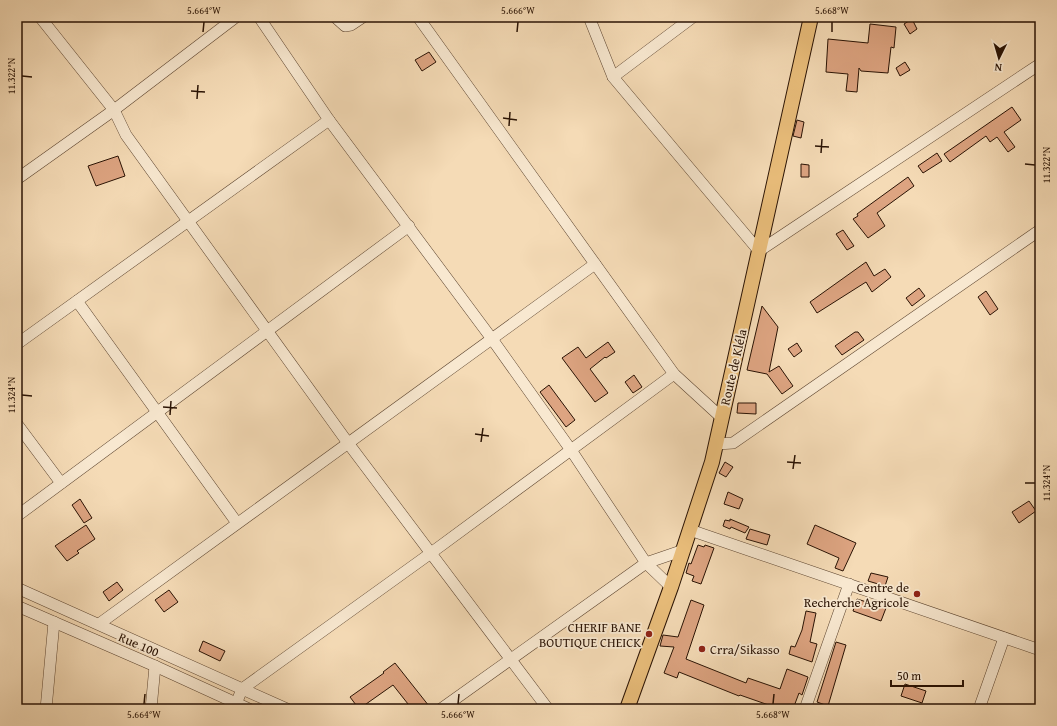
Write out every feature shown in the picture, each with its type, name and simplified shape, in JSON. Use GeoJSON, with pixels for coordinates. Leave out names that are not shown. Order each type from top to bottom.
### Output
{"type":"FeatureCollection","features":[{"type":"Feature","properties":{"kind":"main road","name":"Route de Kléla"},"geometry":{"type":"LineString","coordinates":[[626,709],[684,550],[717,444],[811,17]]}},
{"type":"Feature","properties":{"kind":"street"},"geometry":{"type":"LineString","coordinates":[[40,17],[114,110],[126,134],[348,443],[548,709]]}},
{"type":"Feature","properties":{"kind":"street"},"geometry":{"type":"LineString","coordinates":[[17,179],[114,110],[236,17]]}},
{"type":"Feature","properties":{"kind":"street"},"geometry":{"type":"LineString","coordinates":[[259,17],[329,120],[492,339],[571,450],[646,563],[671,587]]}},
{"type":"Feature","properties":{"kind":"street"},"geometry":{"type":"LineString","coordinates":[[335,17],[345,26],[351,25],[363,17]]}},
{"type":"Feature","properties":{"kind":"street"},"geometry":{"type":"LineString","coordinates":[[418,17],[674,374],[722,418]]}},
{"type":"Feature","properties":{"kind":"street"},"geometry":{"type":"LineString","coordinates":[[589,17],[612,77],[759,251],[1040,64]]}},
{"type":"Feature","properties":{"kind":"street"},"geometry":{"type":"LineString","coordinates":[[612,77],[693,17]]}},
{"type":"Feature","properties":{"kind":"street"},"geometry":{"type":"LineString","coordinates":[[17,344],[189,222],[329,120]]}},
{"type":"Feature","properties":{"kind":"street"},"geometry":{"type":"LineString","coordinates":[[17,516],[408,226]]}},
{"type":"Feature","properties":{"kind":"street"},"geometry":{"type":"LineString","coordinates":[[717,444],[733,443],[1040,230]]}},
{"type":"Feature","properties":{"kind":"street"},"geometry":{"type":"LineString","coordinates":[[99,624],[595,264]]}},
{"type":"Feature","properties":{"kind":"street"},"geometry":{"type":"LineString","coordinates":[[77,301],[237,523]]}},
{"type":"Feature","properties":{"kind":"street"},"geometry":{"type":"LineString","coordinates":[[236,704],[242,689],[431,553],[674,374]]}},
{"type":"Feature","properties":{"kind":"street"},"geometry":{"type":"LineString","coordinates":[[17,424],[61,483]]}},
{"type":"Feature","properties":{"kind":"street"},"geometry":{"type":"LineString","coordinates":[[690,530],[1040,650]]}},
{"type":"Feature","properties":{"kind":"street"},"geometry":{"type":"LineString","coordinates":[[441,709],[646,563],[684,550]]}},
{"type":"Feature","properties":{"kind":"street"},"geometry":{"type":"LineString","coordinates":[[805,709],[849,584]]}},
{"type":"Feature","properties":{"kind":"street"},"geometry":{"type":"LineString","coordinates":[[17,588],[287,709]]}},
{"type":"Feature","properties":{"kind":"street","name":"Rue 100"},"geometry":{"type":"LineString","coordinates":[[17,606],[249,709]]}},
{"type":"Feature","properties":{"kind":"street"},"geometry":{"type":"LineString","coordinates":[[46,709],[54,622]]}},
{"type":"Feature","properties":{"kind":"street"},"geometry":{"type":"LineString","coordinates":[[979,709],[1004,638]]}},
{"type":"Feature","properties":{"kind":"street"},"geometry":{"type":"LineString","coordinates":[[151,709],[155,666]]}},
{"type":"Feature","properties":{"kind":"building"},"geometry":{"type":"Polygon","coordinates":[[[912,19],[917,29],[910,34],[904,24],[912,19]]]}},
{"type":"Feature","properties":{"kind":"building"},"geometry":{"type":"Polygon","coordinates":[[[870,24],[896,27],[894,48],[891,47],[888,73],[861,71],[859,68],[857,92],[846,91],[848,74],[826,72],[828,39],[868,43],[870,24]]]}},
{"type":"Feature","properties":{"kind":"building"},"geometry":{"type":"Polygon","coordinates":[[[429,52],[436,62],[422,71],[415,60],[429,52]]]}},
{"type":"Feature","properties":{"kind":"building"},"geometry":{"type":"Polygon","coordinates":[[[905,62],[910,70],[900,76],[896,68],[905,62]]]}},
{"type":"Feature","properties":{"kind":"building"},"geometry":{"type":"Polygon","coordinates":[[[1012,107],[1021,120],[1004,132],[1015,147],[1008,152],[997,137],[990,142],[986,136],[950,162],[944,154],[1012,107]]]}},
{"type":"Feature","properties":{"kind":"building"},"geometry":{"type":"Polygon","coordinates":[[[797,120],[804,122],[801,138],[793,136],[797,120]]]}},
{"type":"Feature","properties":{"kind":"building"},"geometry":{"type":"Polygon","coordinates":[[[937,153],[942,161],[923,173],[918,166],[937,153]]]}},
{"type":"Feature","properties":{"kind":"building"},"geometry":{"type":"Polygon","coordinates":[[[118,156],[125,176],[96,186],[88,166],[118,156]]]}},
{"type":"Feature","properties":{"kind":"building"},"geometry":{"type":"Polygon","coordinates":[[[801,164],[809,165],[809,177],[801,177],[801,164]]]}},
{"type":"Feature","properties":{"kind":"building"},"geometry":{"type":"Polygon","coordinates":[[[908,177],[914,186],[877,213],[885,226],[868,238],[853,219],[858,216],[857,214],[908,177]]]}},
{"type":"Feature","properties":{"kind":"building"},"geometry":{"type":"Polygon","coordinates":[[[843,230],[854,246],[847,250],[836,234],[843,230]]]}},
{"type":"Feature","properties":{"kind":"building"},"geometry":{"type":"Polygon","coordinates":[[[866,262],[874,276],[885,269],[891,277],[872,292],[866,282],[817,313],[810,302],[866,262]]]}},
{"type":"Feature","properties":{"kind":"building"},"geometry":{"type":"Polygon","coordinates":[[[919,288],[925,296],[912,306],[906,298],[919,288]]]}},
{"type":"Feature","properties":{"kind":"building"},"geometry":{"type":"Polygon","coordinates":[[[986,291],[998,309],[990,315],[978,297],[986,291]]]}},
{"type":"Feature","properties":{"kind":"building"},"geometry":{"type":"Polygon","coordinates":[[[762,306],[778,327],[769,372],[779,366],[793,386],[782,394],[767,374],[747,370],[762,306]]]}},
{"type":"Feature","properties":{"kind":"building"},"geometry":{"type":"Polygon","coordinates":[[[855,332],[858,332],[864,340],[842,355],[835,346],[855,332]]]}},
{"type":"Feature","properties":{"kind":"building"},"geometry":{"type":"Polygon","coordinates":[[[608,342],[615,352],[606,358],[605,357],[590,369],[608,393],[595,402],[562,358],[578,347],[586,358],[608,342]]]}},
{"type":"Feature","properties":{"kind":"building"},"geometry":{"type":"Polygon","coordinates":[[[797,343],[802,351],[794,357],[788,349],[797,343]]]}},
{"type":"Feature","properties":{"kind":"building"},"geometry":{"type":"Polygon","coordinates":[[[634,375],[642,387],[633,393],[625,382],[634,375]]]}},
{"type":"Feature","properties":{"kind":"building"},"geometry":{"type":"Polygon","coordinates":[[[549,385],[575,420],[566,427],[540,392],[549,385]]]}},
{"type":"Feature","properties":{"kind":"building"},"geometry":{"type":"Polygon","coordinates":[[[738,403],[756,403],[756,414],[737,413],[738,403]]]}},
{"type":"Feature","properties":{"kind":"building"},"geometry":{"type":"Polygon","coordinates":[[[725,462],[733,467],[726,477],[719,473],[725,462]]]}},
{"type":"Feature","properties":{"kind":"building"},"geometry":{"type":"Polygon","coordinates":[[[728,492],[743,499],[739,509],[724,504],[728,492]]]}},
{"type":"Feature","properties":{"kind":"building"},"geometry":{"type":"Polygon","coordinates":[[[80,499],[92,518],[84,523],[72,505],[80,499]]]}},
{"type":"Feature","properties":{"kind":"building"},"geometry":{"type":"Polygon","coordinates":[[[1029,501],[1036,511],[1019,523],[1012,512],[1029,501]]]}},
{"type":"Feature","properties":{"kind":"building"},"geometry":{"type":"Polygon","coordinates":[[[730,519],[749,527],[745,533],[731,527],[730,529],[723,526],[725,520],[730,521],[730,519]]]}},
{"type":"Feature","properties":{"kind":"building"},"geometry":{"type":"Polygon","coordinates":[[[86,525],[95,539],[77,551],[79,553],[67,561],[55,546],[86,525]]]}},
{"type":"Feature","properties":{"kind":"building"},"geometry":{"type":"Polygon","coordinates":[[[815,525],[856,543],[843,571],[835,568],[839,558],[807,544],[815,525]]]}},
{"type":"Feature","properties":{"kind":"building"},"geometry":{"type":"Polygon","coordinates":[[[750,529],[770,535],[767,545],[746,539],[750,529]]]}},
{"type":"Feature","properties":{"kind":"building"},"geometry":{"type":"Polygon","coordinates":[[[698,545],[704,547],[705,545],[714,548],[701,584],[692,581],[694,576],[686,573],[698,545]]]}},
{"type":"Feature","properties":{"kind":"building"},"geometry":{"type":"Polygon","coordinates":[[[871,573],[888,577],[885,586],[868,581],[871,573]]]}},
{"type":"Feature","properties":{"kind":"building"},"geometry":{"type":"Polygon","coordinates":[[[117,582],[123,590],[109,601],[103,592],[117,582]]]}},
{"type":"Feature","properties":{"kind":"building"},"geometry":{"type":"Polygon","coordinates":[[[169,590],[178,602],[164,612],[155,600],[169,590]]]}},
{"type":"Feature","properties":{"kind":"building"},"geometry":{"type":"Polygon","coordinates":[[[857,599],[886,608],[881,621],[853,611],[857,599]]]}},
{"type":"Feature","properties":{"kind":"building"},"geometry":{"type":"Polygon","coordinates":[[[691,600],[704,605],[686,659],[746,683],[748,678],[780,689],[787,669],[808,677],[802,695],[799,693],[793,709],[780,709],[740,695],[739,696],[679,672],[677,678],[664,673],[674,647],[660,646],[663,635],[678,637],[691,600]]]}},
{"type":"Feature","properties":{"kind":"building"},"geometry":{"type":"Polygon","coordinates":[[[806,611],[816,613],[810,642],[817,644],[812,662],[789,654],[791,646],[795,647],[802,630],[806,611]]]}},
{"type":"Feature","properties":{"kind":"building"},"geometry":{"type":"Polygon","coordinates":[[[203,641],[225,651],[220,661],[199,651],[203,641]]]}},
{"type":"Feature","properties":{"kind":"building"},"geometry":{"type":"Polygon","coordinates":[[[836,642],[846,645],[828,706],[817,702],[836,642]]]}},
{"type":"Feature","properties":{"kind":"building"},"geometry":{"type":"Polygon","coordinates":[[[395,663],[429,706],[425,709],[412,709],[393,685],[359,709],[350,697],[384,673],[383,672],[395,663]]]}},
{"type":"Feature","properties":{"kind":"building"},"geometry":{"type":"Polygon","coordinates":[[[905,684],[926,691],[922,703],[901,696],[905,684]]]}},
{"type":"Feature","properties":{"kind":"place","name":"Centre de Recherche Agricole"},"geometry":{"type":"Point","coordinates":[917,594]}},
{"type":"Feature","properties":{"kind":"place","name":"CHERIF BANE BOUTIQUE CHEICK"},"geometry":{"type":"Point","coordinates":[649,634]}},
{"type":"Feature","properties":{"kind":"place","name":"Crra/Sikasso"},"geometry":{"type":"Point","coordinates":[702,649]}}]}
